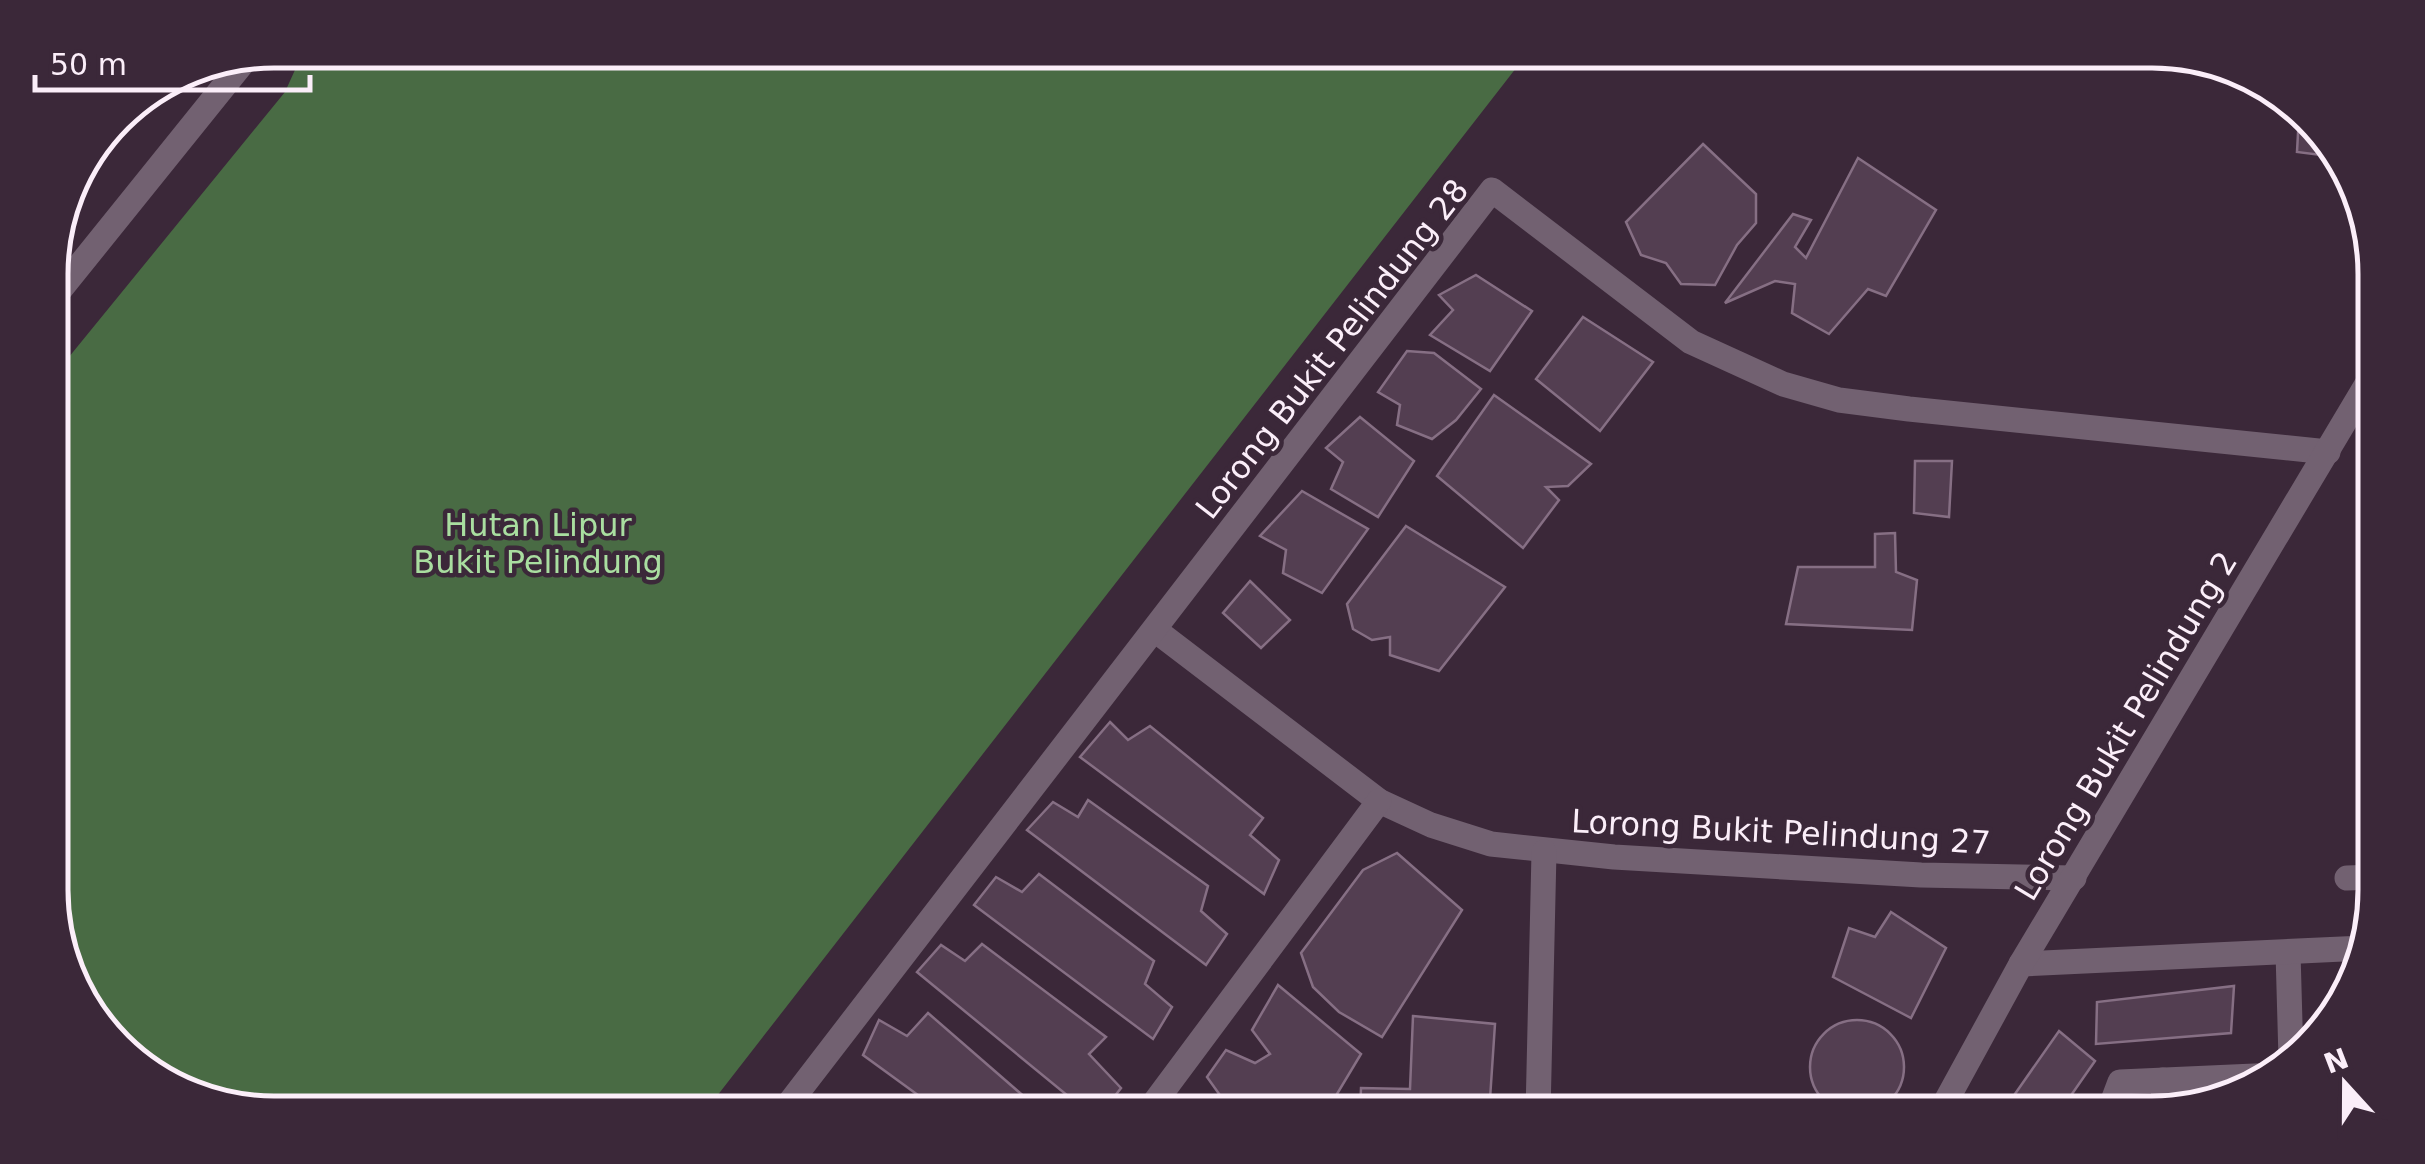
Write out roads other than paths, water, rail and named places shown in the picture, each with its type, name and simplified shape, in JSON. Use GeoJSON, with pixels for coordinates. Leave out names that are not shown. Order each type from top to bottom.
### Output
{"type":"FeatureCollection","features":[{"type":"Feature","properties":{"kind":"street"},"geometry":{"type":"LineString","coordinates":[[68,279],[235,71]]}},
{"type":"Feature","properties":{"kind":"street","name":"Lorong Bukit Pelindung 28"},"geometry":{"type":"LineString","coordinates":[[795,1096],[1492,190],[1691,342],[1783,384],[1839,400],[1909,409],[2328,452]]}},
{"type":"Feature","properties":{"kind":"street","name":"Lorong Bukit Pelindung 2"},"geometry":{"type":"LineString","coordinates":[[1949,1096],[2021,964],[2358,401]]}},
{"type":"Feature","properties":{"kind":"street","name":"Lorong Bukit Pelindung 27"},"geometry":{"type":"LineString","coordinates":[[1155,630],[1379,801],[1431,825],[1490,844],[1544,852],[1921,875],[2074,878]]}},
{"type":"Feature","properties":{"kind":"street"},"geometry":{"type":"LineString","coordinates":[[1159,1096],[1379,801]]}},
{"type":"Feature","properties":{"kind":"street"},"geometry":{"type":"LineString","coordinates":[[1538,1096],[1544,852]]}},
{"type":"Feature","properties":{"kind":"street"},"geometry":{"type":"LineString","coordinates":[[2347,878],[2358,878]]}},
{"type":"Feature","properties":{"kind":"street"},"geometry":{"type":"LineString","coordinates":[[2021,964],[2348,949]]}},
{"type":"Feature","properties":{"kind":"street"},"geometry":{"type":"LineString","coordinates":[[2288,952],[2290,1043]]}},
{"type":"Feature","properties":{"kind":"street"},"geometry":{"type":"LineString","coordinates":[[2163,1080],[2163,1096]]}},
{"type":"Feature","properties":{"kind":"street"},"geometry":{"type":"LineString","coordinates":[[2115,1096],[2120,1082],[2224,1083]]}},
{"type":"Feature","properties":{"kind":"park label","name":"Hutan Lipur Bukit Pelindung"},"geometry":{"type":"Point","coordinates":[538,544]}}]}
